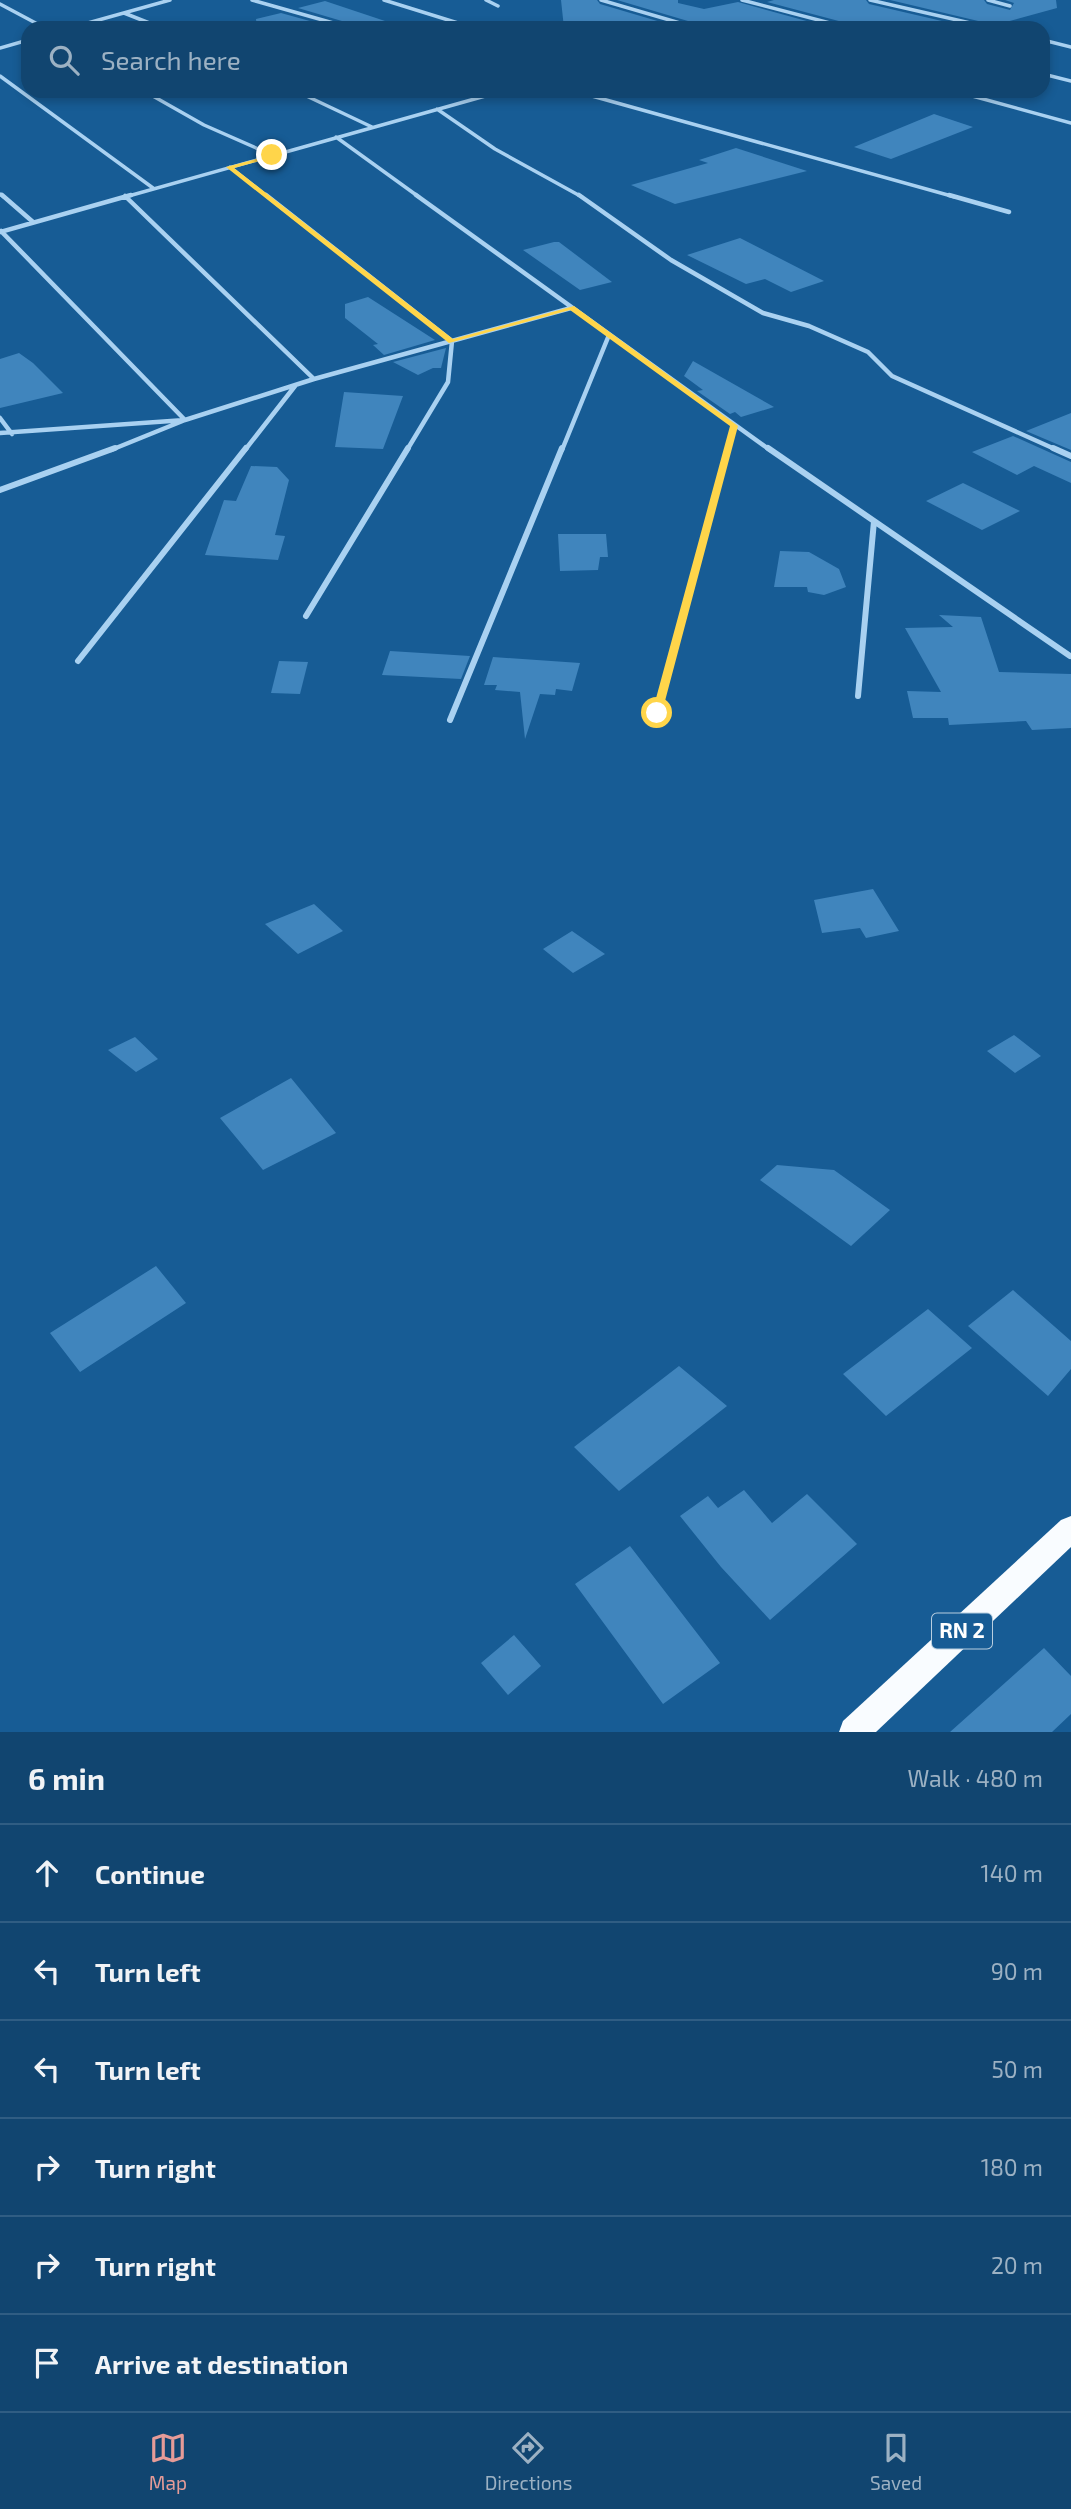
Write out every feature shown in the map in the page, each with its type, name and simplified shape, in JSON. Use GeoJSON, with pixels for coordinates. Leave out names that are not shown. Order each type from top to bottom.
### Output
{"type":"FeatureCollection","features":[{"type":"Feature","properties":{"kind":"highway","name":"RN 2"},"geometry":{"type":"LineString","coordinates":[[854,1732],[1071,1530]]}},
{"type":"Feature","properties":{"kind":"street"},"geometry":{"type":"LineString","coordinates":[[95,21],[170,0]]}},
{"type":"Feature","properties":{"kind":"street"},"geometry":{"type":"LineString","coordinates":[[252,0],[326,21]]}},
{"type":"Feature","properties":{"kind":"street"},"geometry":{"type":"LineString","coordinates":[[384,0],[452,21]]}},
{"type":"Feature","properties":{"kind":"street"},"geometry":{"type":"LineString","coordinates":[[486,0],[498,6]]}},
{"type":"Feature","properties":{"kind":"street"},"geometry":{"type":"LineString","coordinates":[[601,0],[673,21]]}},
{"type":"Feature","properties":{"kind":"street"},"geometry":{"type":"LineString","coordinates":[[742,0],[822,21]]}},
{"type":"Feature","properties":{"kind":"street"},"geometry":{"type":"LineString","coordinates":[[870,0],[962,21]]}},
{"type":"Feature","properties":{"kind":"street"},"geometry":{"type":"LineString","coordinates":[[988,0],[1010,6]]}},
{"type":"Feature","properties":{"kind":"street"},"geometry":{"type":"LineString","coordinates":[[0,4],[32,21]]}},
{"type":"Feature","properties":{"kind":"street"},"geometry":{"type":"LineString","coordinates":[[124,13],[144,21]]}},
{"type":"Feature","properties":{"kind":"street"},"geometry":{"type":"LineString","coordinates":[[0,48],[21,42]]}},
{"type":"Feature","properties":{"kind":"street"},"geometry":{"type":"LineString","coordinates":[[1050,42],[1071,47]]}},
{"type":"Feature","properties":{"kind":"street"},"geometry":{"type":"LineString","coordinates":[[0,76],[21,91]]}},
{"type":"Feature","properties":{"kind":"street"},"geometry":{"type":"LineString","coordinates":[[1050,76],[1071,81]]}},
{"type":"Feature","properties":{"kind":"street"},"geometry":{"type":"LineString","coordinates":[[30,98],[153,188]]}},
{"type":"Feature","properties":{"kind":"street"},"geometry":{"type":"LineString","coordinates":[[156,98],[204,125],[272,155]]}},
{"type":"Feature","properties":{"kind":"street"},"geometry":{"type":"LineString","coordinates":[[311,98],[372,127]]}},
{"type":"Feature","properties":{"kind":"street"},"geometry":{"type":"LineString","coordinates":[[185,420],[0,231],[477,98]]}},
{"type":"Feature","properties":{"kind":"street"},"geometry":{"type":"LineString","coordinates":[[599,98],[1009,212]]}},
{"type":"Feature","properties":{"kind":"street"},"geometry":{"type":"LineString","coordinates":[[980,98],[1071,123]]}},
{"type":"Feature","properties":{"kind":"street"},"geometry":{"type":"LineString","coordinates":[[437,109],[495,149],[579,195],[671,260],[763,313],[809,326],[867,352],[892,376],[1071,456]]}},
{"type":"Feature","properties":{"kind":"street"},"geometry":{"type":"LineString","coordinates":[[336,137],[734,426],[1070,656]]}},
{"type":"Feature","properties":{"kind":"street"},"geometry":{"type":"LineString","coordinates":[[230,167],[452,341]]}},
{"type":"Feature","properties":{"kind":"street"},"geometry":{"type":"LineString","coordinates":[[0,194],[33,222]]}},
{"type":"Feature","properties":{"kind":"street"},"geometry":{"type":"LineString","coordinates":[[125,196],[314,379]]}},
{"type":"Feature","properties":{"kind":"street"},"geometry":{"type":"LineString","coordinates":[[0,490],[60,470],[185,420],[314,379],[571,308]]}},
{"type":"Feature","properties":{"kind":"street"},"geometry":{"type":"LineString","coordinates":[[450,720],[609,335]]}},
{"type":"Feature","properties":{"kind":"street"},"geometry":{"type":"LineString","coordinates":[[306,615],[448,382],[452,341]]}},
{"type":"Feature","properties":{"kind":"street"},"geometry":{"type":"LineString","coordinates":[[78,661],[295,385]]}},
{"type":"Feature","properties":{"kind":"street"},"geometry":{"type":"LineString","coordinates":[[0,418],[12,434]]}},
{"type":"Feature","properties":{"kind":"street"},"geometry":{"type":"LineString","coordinates":[[0,433],[185,420]]}},
{"type":"Feature","properties":{"kind":"street"},"geometry":{"type":"LineString","coordinates":[[657,713],[734,426]]}},
{"type":"Feature","properties":{"kind":"street"},"geometry":{"type":"LineString","coordinates":[[858,696],[874,521]]}},
{"type":"Feature","properties":{"kind":"building"},"geometry":{"type":"Polygon","coordinates":[[[561,0],[597,0],[600,4],[657,21],[563,21],[561,0]]]}},
{"type":"Feature","properties":{"kind":"building"},"geometry":{"type":"Polygon","coordinates":[[[617,0],[678,0],[678,3],[704,9],[738,2],[807,21],[688,21],[617,0]]]}},
{"type":"Feature","properties":{"kind":"building"},"geometry":{"type":"Polygon","coordinates":[[[866,0],[869,4],[942,21],[839,21],[767,2],[866,0]]]}},
{"type":"Feature","properties":{"kind":"building"},"geometry":{"type":"Polygon","coordinates":[[[890,0],[984,0],[987,4],[1010,10],[1014,3],[1005,0],[1056,0],[1057,8],[1010,21],[978,21],[890,0]]]}},
{"type":"Feature","properties":{"kind":"building"},"geometry":{"type":"Polygon","coordinates":[[[325,1],[385,21],[342,21],[298,8],[325,1]]]}},
{"type":"Feature","properties":{"kind":"building"},"geometry":{"type":"Polygon","coordinates":[[[281,13],[310,21],[256,21],[281,13]]]}},
{"type":"Feature","properties":{"kind":"building"},"geometry":{"type":"Polygon","coordinates":[[[934,114],[973,127],[891,159],[854,147],[934,114]]]}},
{"type":"Feature","properties":{"kind":"building"},"geometry":{"type":"Polygon","coordinates":[[[736,148],[807,171],[675,204],[631,185],[708,163],[699,160],[736,148]]]}},
{"type":"Feature","properties":{"kind":"building"},"geometry":{"type":"Polygon","coordinates":[[[740,238],[824,281],[791,292],[765,279],[746,284],[687,255],[740,238]]]}},
{"type":"Feature","properties":{"kind":"building"},"geometry":{"type":"Polygon","coordinates":[[[559,242],[612,282],[580,290],[523,250],[559,242]]]}},
{"type":"Feature","properties":{"kind":"building"},"geometry":{"type":"Polygon","coordinates":[[[368,297],[435,340],[384,355],[373,345],[378,344],[345,318],[345,304],[368,297]]]}},
{"type":"Feature","properties":{"kind":"building"},"geometry":{"type":"Polygon","coordinates":[[[446,348],[441,368],[433,368],[418,375],[393,362],[446,348]]]}},
{"type":"Feature","properties":{"kind":"building"},"geometry":{"type":"Polygon","coordinates":[[[19,353],[63,393],[0,408],[0,359],[19,353]]]}},
{"type":"Feature","properties":{"kind":"building"},"geometry":{"type":"Polygon","coordinates":[[[693,361],[774,407],[741,417],[735,412],[730,414],[697,391],[703,390],[684,376],[693,361]]]}},
{"type":"Feature","properties":{"kind":"building"},"geometry":{"type":"Polygon","coordinates":[[[344,392],[403,396],[383,449],[335,447],[344,392]]]}},
{"type":"Feature","properties":{"kind":"building"},"geometry":{"type":"Polygon","coordinates":[[[1071,413],[1071,450],[1026,431],[1071,413]]]}},
{"type":"Feature","properties":{"kind":"building"},"geometry":{"type":"Polygon","coordinates":[[[1013,436],[1071,462],[1071,483],[1034,466],[1017,475],[972,452],[1013,436]]]}},
{"type":"Feature","properties":{"kind":"building"},"geometry":{"type":"Polygon","coordinates":[[[251,466],[277,467],[289,480],[275,535],[285,536],[278,560],[205,555],[224,500],[236,501],[251,466]]]}},
{"type":"Feature","properties":{"kind":"building"},"geometry":{"type":"Polygon","coordinates":[[[963,483],[1020,511],[982,530],[926,501],[963,483]]]}},
{"type":"Feature","properties":{"kind":"building"},"geometry":{"type":"Polygon","coordinates":[[[558,534],[606,534],[608,557],[600,557],[598,570],[560,571],[558,534]]]}},
{"type":"Feature","properties":{"kind":"building"},"geometry":{"type":"Polygon","coordinates":[[[780,551],[809,552],[839,569],[846,587],[824,595],[808,592],[807,587],[774,587],[780,551]]]}},
{"type":"Feature","properties":{"kind":"building"},"geometry":{"type":"Polygon","coordinates":[[[939,615],[981,617],[999,672],[1071,674],[1071,728],[1032,730],[1026,721],[949,725],[948,718],[913,718],[907,691],[941,692],[905,628],[953,627],[939,615]]]}},
{"type":"Feature","properties":{"kind":"building"},"geometry":{"type":"Polygon","coordinates":[[[390,651],[470,656],[461,679],[382,675],[390,651]]]}},
{"type":"Feature","properties":{"kind":"building"},"geometry":{"type":"Polygon","coordinates":[[[493,657],[580,663],[572,691],[556,689],[555,695],[540,694],[525,739],[520,692],[495,690],[497,685],[484,685],[493,657]]]}},
{"type":"Feature","properties":{"kind":"building"},"geometry":{"type":"Polygon","coordinates":[[[279,661],[308,662],[300,694],[271,693],[279,661]]]}},
{"type":"Feature","properties":{"kind":"building"},"geometry":{"type":"Polygon","coordinates":[[[873,889],[899,931],[866,938],[860,928],[822,933],[814,900],[873,889]]]}},
{"type":"Feature","properties":{"kind":"building"},"geometry":{"type":"Polygon","coordinates":[[[314,904],[343,931],[298,954],[265,924],[314,904]]]}},
{"type":"Feature","properties":{"kind":"building"},"geometry":{"type":"Polygon","coordinates":[[[572,931],[605,954],[573,973],[543,949],[572,931]]]}},
{"type":"Feature","properties":{"kind":"building"},"geometry":{"type":"Polygon","coordinates":[[[1014,1035],[1041,1056],[1015,1073],[987,1051],[1014,1035]]]}},
{"type":"Feature","properties":{"kind":"building"},"geometry":{"type":"Polygon","coordinates":[[[135,1037],[158,1059],[136,1072],[108,1050],[135,1037]]]}},
{"type":"Feature","properties":{"kind":"building"},"geometry":{"type":"Polygon","coordinates":[[[291,1078],[336,1133],[263,1170],[220,1118],[291,1078]]]}},
{"type":"Feature","properties":{"kind":"building"},"geometry":{"type":"Polygon","coordinates":[[[777,1165],[834,1170],[890,1210],[851,1246],[760,1180],[777,1165]]]}},
{"type":"Feature","properties":{"kind":"building"},"geometry":{"type":"Polygon","coordinates":[[[156,1266],[186,1303],[80,1372],[50,1333],[156,1266]]]}},
{"type":"Feature","properties":{"kind":"building"},"geometry":{"type":"Polygon","coordinates":[[[1013,1290],[1071,1341],[1071,1369],[1048,1396],[968,1326],[1013,1290]]]}},
{"type":"Feature","properties":{"kind":"building"},"geometry":{"type":"Polygon","coordinates":[[[928,1309],[972,1348],[886,1416],[843,1374],[928,1309]]]}},
{"type":"Feature","properties":{"kind":"building"},"geometry":{"type":"Polygon","coordinates":[[[679,1366],[727,1406],[619,1491],[574,1447],[679,1366]]]}},
{"type":"Feature","properties":{"kind":"building"},"geometry":{"type":"Polygon","coordinates":[[[744,1490],[772,1523],[807,1494],[857,1544],[770,1620],[721,1567],[680,1516],[708,1496],[718,1508],[744,1490]]]}},
{"type":"Feature","properties":{"kind":"building"},"geometry":{"type":"Polygon","coordinates":[[[630,1546],[720,1663],[663,1704],[575,1584],[630,1546]]]}},
{"type":"Feature","properties":{"kind":"building"},"geometry":{"type":"Polygon","coordinates":[[[514,1635],[541,1666],[508,1695],[481,1663],[514,1635]]]}},
{"type":"Feature","properties":{"kind":"building"},"geometry":{"type":"Polygon","coordinates":[[[1044,1648],[1071,1676],[1071,1714],[1052,1732],[950,1732],[1044,1648]]]}},
{"type":"Feature","properties":{"kind":"route"},"geometry":{"type":"LineString","coordinates":[[272,155],[230,167],[452,341],[571,308],[734,426],[657,713]]}}]}
